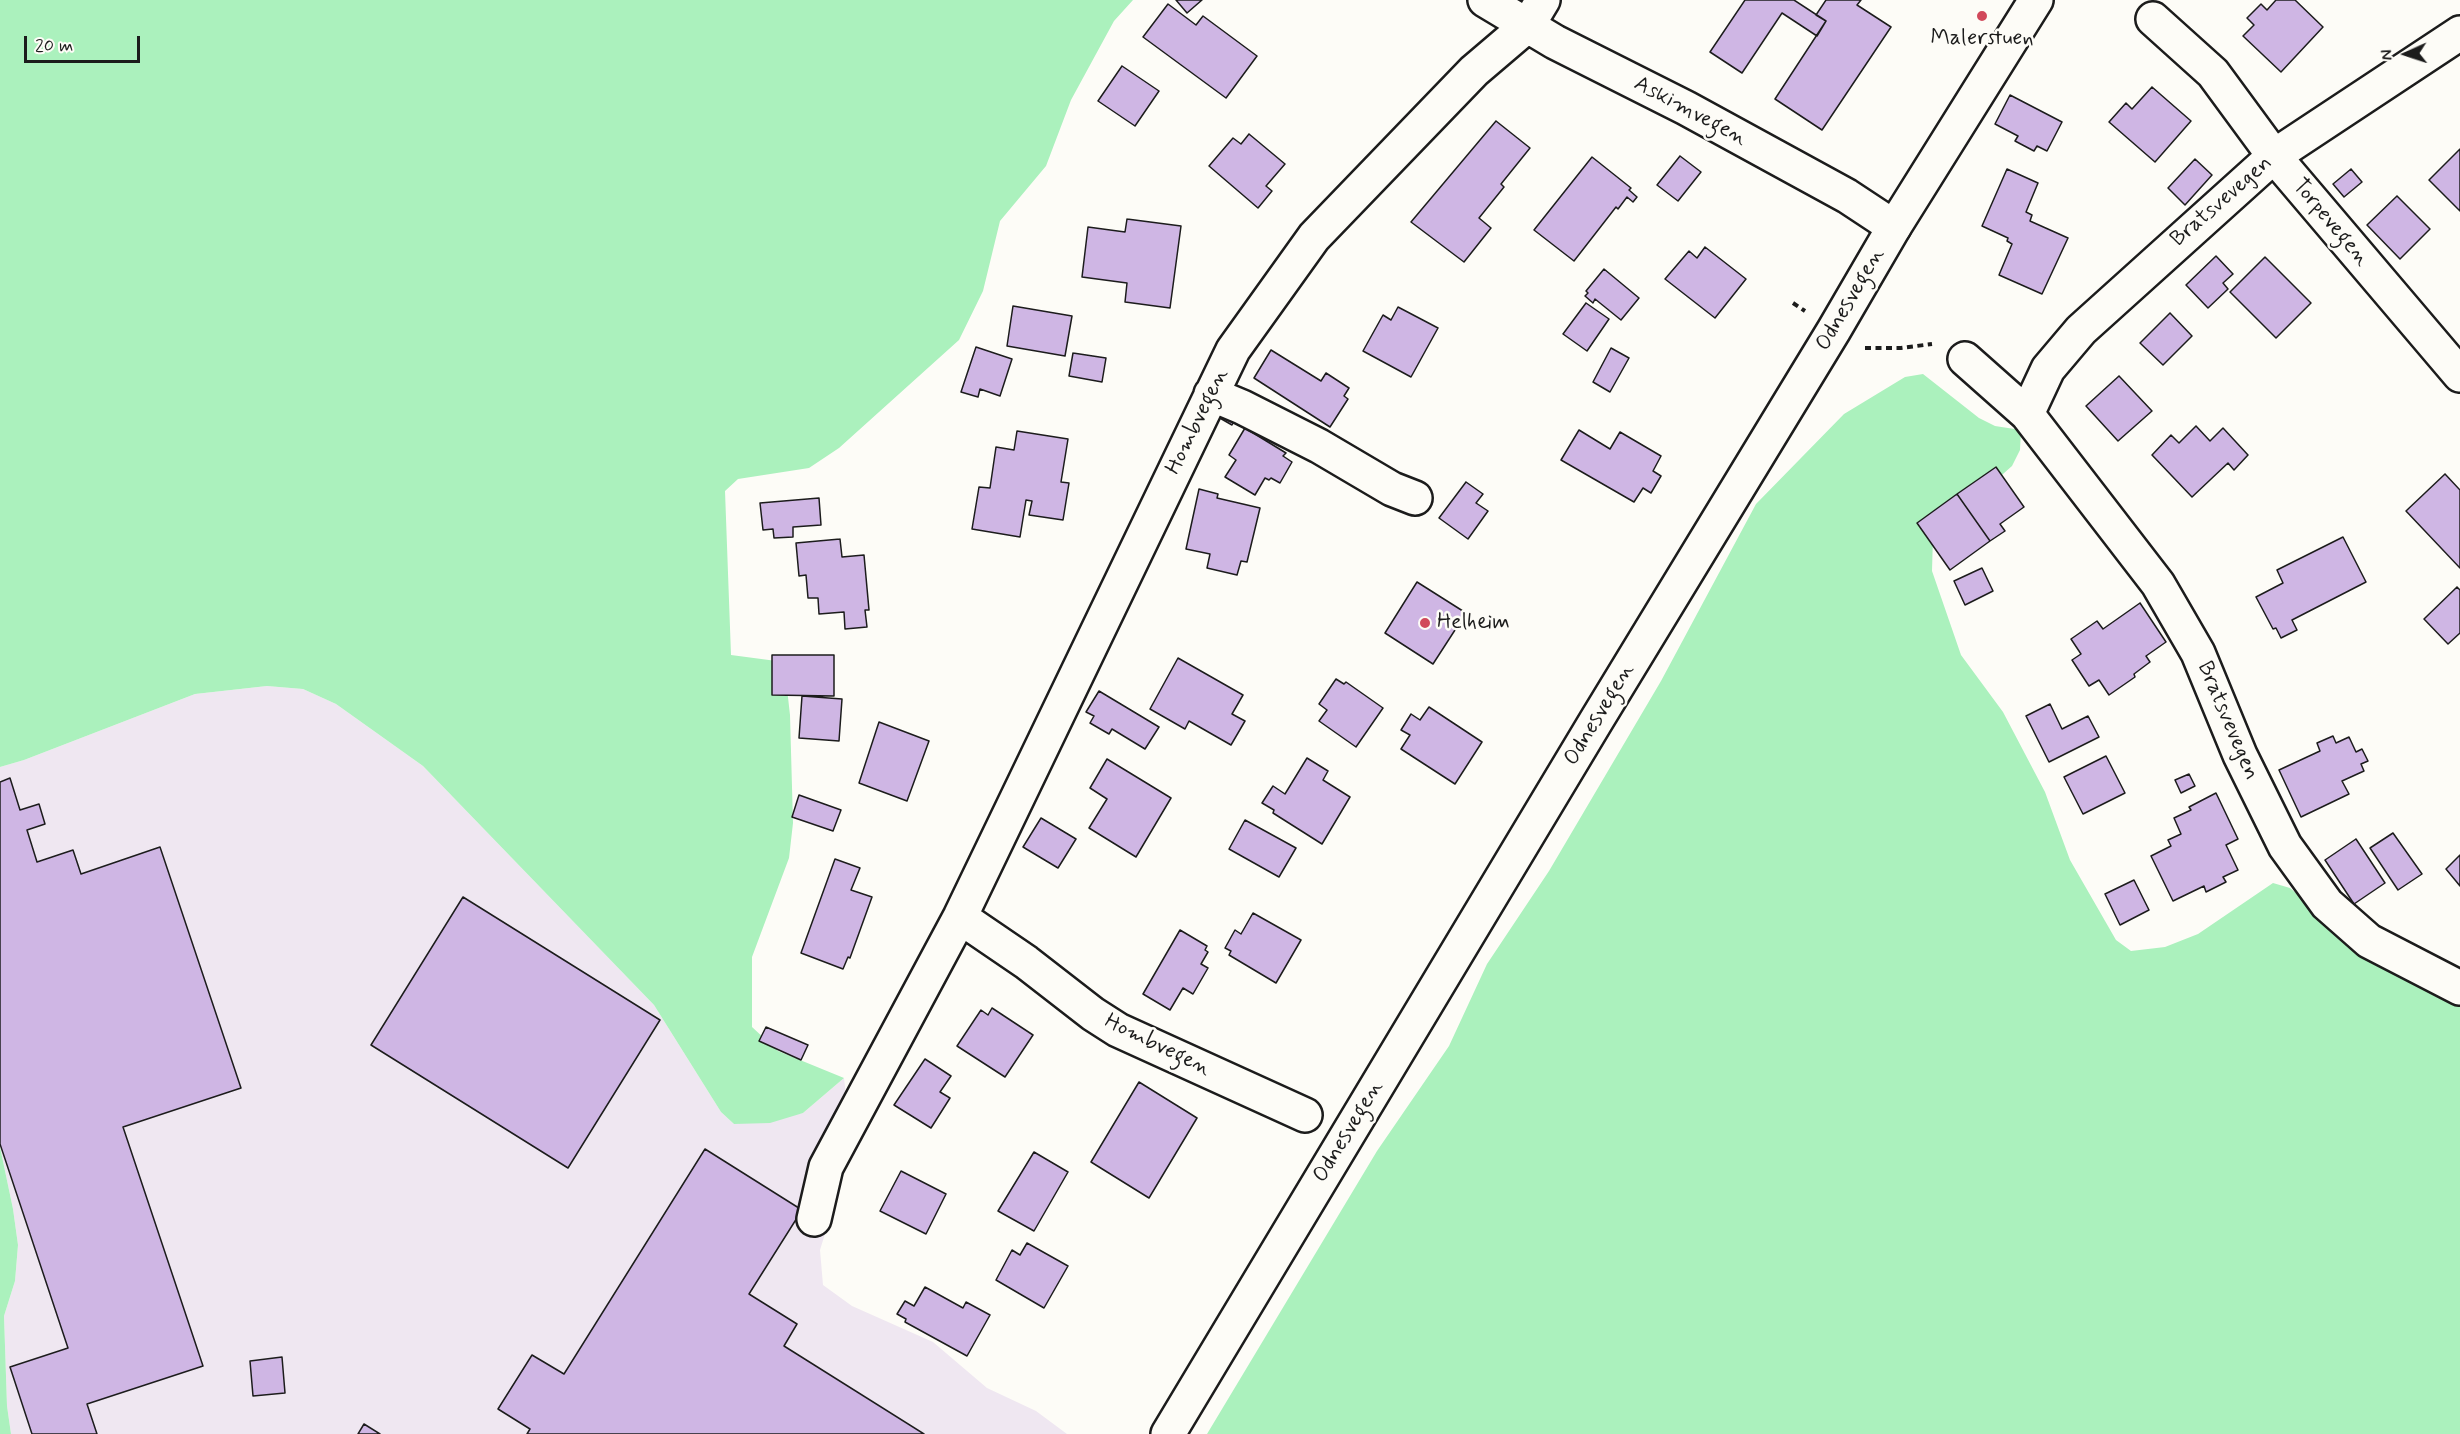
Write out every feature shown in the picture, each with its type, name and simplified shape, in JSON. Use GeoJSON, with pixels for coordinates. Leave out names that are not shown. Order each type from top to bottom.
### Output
{"type":"FeatureCollection","features":[{"type":"Feature","properties":{"kind":"street","name":"Askimvegen"},"geometry":{"type":"LineString","coordinates":[[1485,0],[1535,13],[1847,196],[1894,228]]}},
{"type":"Feature","properties":{"kind":"street","name":"Odnesvegen"},"geometry":{"type":"LineString","coordinates":[[1168,1434],[1894,228],[2036,0]]}},
{"type":"Feature","properties":{"kind":"street","name":"Hombvegen"},"geometry":{"type":"LineString","coordinates":[[814,1219],[826,1167],[960,917],[1233,350],[1309,244],[1474,71],[1535,13]]}},
{"type":"Feature","properties":{"kind":"street","name":"Torpevegen"},"geometry":{"type":"LineString","coordinates":[[2153,19],[2213,73],[2274,156],[2460,375]]}},
{"type":"Feature","properties":{"kind":"street","name":"Bratsvevegen"},"geometry":{"type":"LineString","coordinates":[[2026,414],[2048,369],[2081,330],[2274,156],[2460,33]]}},
{"type":"Feature","properties":{"kind":"street","name":"Bratsvevegen"},"geometry":{"type":"LineString","coordinates":[[1965,359],[2026,414],[2158,584],[2198,653],[2240,755],[2284,846],[2327,904],[2369,941],[2460,988]]}},
{"type":"Feature","properties":{"kind":"street"},"geometry":{"type":"LineString","coordinates":[[1211,394],[1319,446],[1392,489],[1415,498]]}},
{"type":"Feature","properties":{"kind":"street","name":"Hombvegen"},"geometry":{"type":"LineString","coordinates":[[960,917],[1118,1030],[1305,1115]]}},
{"type":"Feature","properties":{"kind":"path"},"geometry":{"type":"LineString","coordinates":[[1792,303],[1865,348],[1901,348],[1944,342],[1965,359]]}},
{"type":"Feature","properties":{"kind":"shaded area"},"geometry":{"type":"Polygon","coordinates":[[[267,686],[303,689],[336,704],[423,766],[654,1005],[721,1112],[734,1124],[803,1113],[844,1078],[850,1131],[841,1182],[820,1250],[823,1285],[852,1306],[933,1342],[987,1388],[1036,1411],[1067,1434],[11,1434],[7,1406],[4,1316],[15,1281],[18,1245],[0,1147],[0,767],[24,760],[195,694],[267,686]]]}},
{"type":"Feature","properties":{"kind":"green space"},"geometry":{"type":"Polygon","coordinates":[[[0,0],[1133,0],[1114,21],[1071,100],[1046,166],[1000,221],[983,291],[959,340],[839,448],[809,468],[738,479],[725,491],[731,655],[784,662],[790,715],[793,823],[789,858],[752,957],[752,1027],[778,1051],[844,1078],[803,1113],[770,1123],[734,1124],[721,1112],[654,1005],[423,766],[336,704],[303,689],[267,686],[195,694],[24,760],[0,767],[0,0]]]}},
{"type":"Feature","properties":{"kind":"green space"},"geometry":{"type":"Polygon","coordinates":[[[1923,374],[1979,418],[1995,426],[2021,430],[2020,450],[2012,466],[1933,536],[1932,571],[1961,655],[2003,712],[2045,792],[2070,860],[2116,940],[2131,951],[2165,947],[2198,934],[2273,883],[2290,888],[2344,934],[2460,978],[2460,1434],[1207,1434],[1377,1151],[1449,1046],[1487,964],[1549,871],[1661,681],[1756,504],[1844,414],[1905,377],[1923,374]]]}},
{"type":"Feature","properties":{"kind":"green space"},"geometry":{"type":"Polygon","coordinates":[[[0,1147],[18,1245],[15,1281],[4,1316],[7,1406],[11,1434],[0,1434],[0,1147]]]}},
{"type":"Feature","properties":{"kind":"building"},"geometry":{"type":"Polygon","coordinates":[[[1176,0],[1202,0],[1187,13],[1176,0]]]}},
{"type":"Feature","properties":{"kind":"building"},"geometry":{"type":"Polygon","coordinates":[[[1745,0],[1794,0],[1826,21],[1817,36],[1782,13],[1742,73],[1710,52],[1745,0]]]}},
{"type":"Feature","properties":{"kind":"building"},"geometry":{"type":"Polygon","coordinates":[[[1826,0],[1861,0],[1857,5],[1891,27],[1822,130],[1775,99],[1826,21],[1816,15],[1826,0]]]}},
{"type":"Feature","properties":{"kind":"building"},"geometry":{"type":"Polygon","coordinates":[[[2276,0],[2295,0],[2323,27],[2281,72],[2243,36],[2254,25],[2247,18],[2261,4],[2267,10],[2276,0]]]}},
{"type":"Feature","properties":{"kind":"building"},"geometry":{"type":"Polygon","coordinates":[[[1168,4],[1196,25],[1203,16],[1257,56],[1226,98],[1143,37],[1168,4]]]}},
{"type":"Feature","properties":{"kind":"building"},"geometry":{"type":"Polygon","coordinates":[[[1122,66],[1159,91],[1135,126],[1098,101],[1122,66]]]}},
{"type":"Feature","properties":{"kind":"building"},"geometry":{"type":"Polygon","coordinates":[[[2152,87],[2191,121],[2155,162],[2109,122],[2126,103],[2132,109],[2152,87]]]}},
{"type":"Feature","properties":{"kind":"building"},"geometry":{"type":"Polygon","coordinates":[[[2010,95],[2062,122],[2047,151],[2037,146],[2034,151],[2015,141],[2018,136],[1995,124],[2010,95]]]}},
{"type":"Feature","properties":{"kind":"building"},"geometry":{"type":"Polygon","coordinates":[[[1496,121],[1530,148],[1501,184],[1504,187],[1479,218],[1491,228],[1464,262],[1411,222],[1496,121]]]}},
{"type":"Feature","properties":{"kind":"building"},"geometry":{"type":"Polygon","coordinates":[[[1249,134],[1285,164],[1266,186],[1272,191],[1258,208],[1209,166],[1233,138],[1241,144],[1249,134]]]}},
{"type":"Feature","properties":{"kind":"building"},"geometry":{"type":"Polygon","coordinates":[[[2460,149],[2460,211],[2429,180],[2460,149]]]}},
{"type":"Feature","properties":{"kind":"building"},"geometry":{"type":"Polygon","coordinates":[[[1680,156],[1701,172],[1678,201],[1657,185],[1680,156]]]}},
{"type":"Feature","properties":{"kind":"building"},"geometry":{"type":"Polygon","coordinates":[[[1592,157],[1631,188],[1629,190],[1637,197],[1633,202],[1627,197],[1618,209],[1616,207],[1574,261],[1534,230],[1592,157]]]}},
{"type":"Feature","properties":{"kind":"building"},"geometry":{"type":"Polygon","coordinates":[[[2195,159],[2212,175],[2185,205],[2168,188],[2195,159]]]}},
{"type":"Feature","properties":{"kind":"building"},"geometry":{"type":"Polygon","coordinates":[[[2007,169],[2038,183],[2026,212],[2032,215],[2030,221],[2068,238],[2042,294],[1999,275],[2012,244],[2007,241],[2008,238],[1982,226],[2007,169]]]}},
{"type":"Feature","properties":{"kind":"building"},"geometry":{"type":"Polygon","coordinates":[[[2351,169],[2362,182],[2344,197],[2333,184],[2351,169]]]}},
{"type":"Feature","properties":{"kind":"building"},"geometry":{"type":"Polygon","coordinates":[[[2397,196],[2430,229],[2400,259],[2367,225],[2397,196]]]}},
{"type":"Feature","properties":{"kind":"building"},"geometry":{"type":"Polygon","coordinates":[[[1127,219],[1181,226],[1170,308],[1125,302],[1127,283],[1082,277],[1088,227],[1125,232],[1127,219]]]}},
{"type":"Feature","properties":{"kind":"building"},"geometry":{"type":"Polygon","coordinates":[[[1705,247],[1746,279],[1715,318],[1665,279],[1689,251],[1697,258],[1705,247]]]}},
{"type":"Feature","properties":{"kind":"building"},"geometry":{"type":"Polygon","coordinates":[[[2216,256],[2233,274],[2223,283],[2228,289],[2208,308],[2186,285],[2216,256]]]}},
{"type":"Feature","properties":{"kind":"building"},"geometry":{"type":"Polygon","coordinates":[[[2265,257],[2311,303],[2276,338],[2230,292],[2265,257]]]}},
{"type":"Feature","properties":{"kind":"building"},"geometry":{"type":"Polygon","coordinates":[[[1604,269],[1639,298],[1621,320],[1595,299],[1593,303],[1585,296],[1588,293],[1586,291],[1604,269]]]}},
{"type":"Feature","properties":{"kind":"building"},"geometry":{"type":"Polygon","coordinates":[[[1586,303],[1609,319],[1587,351],[1563,334],[1586,303]]]}},
{"type":"Feature","properties":{"kind":"building"},"geometry":{"type":"Polygon","coordinates":[[[1013,306],[1072,316],[1065,356],[1007,346],[1013,306]]]}},
{"type":"Feature","properties":{"kind":"building"},"geometry":{"type":"Polygon","coordinates":[[[1398,307],[1438,328],[1411,377],[1363,351],[1383,315],[1391,320],[1398,307]]]}},
{"type":"Feature","properties":{"kind":"building"},"geometry":{"type":"Polygon","coordinates":[[[2170,313],[2192,336],[2163,365],[2140,343],[2170,313]]]}},
{"type":"Feature","properties":{"kind":"building"},"geometry":{"type":"Polygon","coordinates":[[[976,347],[1012,359],[1000,396],[980,389],[978,397],[961,392],[976,347]]]}},
{"type":"Feature","properties":{"kind":"building"},"geometry":{"type":"Polygon","coordinates":[[[1611,348],[1629,358],[1610,392],[1593,382],[1611,348]]]}},
{"type":"Feature","properties":{"kind":"building"},"geometry":{"type":"Polygon","coordinates":[[[1271,350],[1321,381],[1326,373],[1349,388],[1344,396],[1348,399],[1330,427],[1254,378],[1271,350]]]}},
{"type":"Feature","properties":{"kind":"building"},"geometry":{"type":"Polygon","coordinates":[[[1073,353],[1106,358],[1102,382],[1069,376],[1073,353]]]}},
{"type":"Feature","properties":{"kind":"building"},"geometry":{"type":"Polygon","coordinates":[[[2119,376],[2152,411],[2118,441],[2086,406],[2119,376]]]}},
{"type":"Feature","properties":{"kind":"building"},"geometry":{"type":"Polygon","coordinates":[[[1222,410],[1236,418],[1232,425],[1218,417],[1222,410]]]}},
{"type":"Feature","properties":{"kind":"building"},"geometry":{"type":"Polygon","coordinates":[[[2196,426],[2210,441],[2223,428],[2248,455],[2234,470],[2228,463],[2192,497],[2152,455],[2171,435],[2179,443],[2196,426]]]}},
{"type":"Feature","properties":{"kind":"building"},"geometry":{"type":"Polygon","coordinates":[[[1245,428],[1286,453],[1283,456],[1292,462],[1280,483],[1271,478],[1269,480],[1265,478],[1255,495],[1225,477],[1236,460],[1229,455],[1245,428]]]}},
{"type":"Feature","properties":{"kind":"building"},"geometry":{"type":"Polygon","coordinates":[[[1579,430],[1610,449],[1620,432],[1661,456],[1653,471],[1661,476],[1651,493],[1643,488],[1634,502],[1561,460],[1579,430]]]}},
{"type":"Feature","properties":{"kind":"building"},"geometry":{"type":"Polygon","coordinates":[[[1017,431],[1068,439],[1061,482],[1069,483],[1063,520],[1029,515],[1032,501],[1026,500],[1020,537],[972,529],[979,487],[990,488],[996,447],[1014,450],[1017,431]]]}},
{"type":"Feature","properties":{"kind":"building"},"geometry":{"type":"Polygon","coordinates":[[[1996,467],[2024,507],[2000,524],[2005,531],[1990,541],[1957,494],[1996,467]]]}},
{"type":"Feature","properties":{"kind":"building"},"geometry":{"type":"Polygon","coordinates":[[[2445,474],[2460,490],[2460,568],[2406,511],[2445,474]]]}},
{"type":"Feature","properties":{"kind":"building"},"geometry":{"type":"Polygon","coordinates":[[[1466,482],[1483,494],[1476,503],[1488,511],[1468,539],[1439,518],[1466,482]]]}},
{"type":"Feature","properties":{"kind":"building"},"geometry":{"type":"Polygon","coordinates":[[[1199,489],[1218,494],[1217,498],[1260,508],[1247,562],[1241,561],[1237,575],[1207,568],[1210,554],[1186,549],[1199,489]]]}},
{"type":"Feature","properties":{"kind":"building"},"geometry":{"type":"Polygon","coordinates":[[[1957,494],[1990,541],[1950,570],[1917,523],[1957,494]]]}},
{"type":"Feature","properties":{"kind":"building"},"geometry":{"type":"Polygon","coordinates":[[[819,498],[821,525],[793,527],[793,537],[774,538],[773,529],[763,530],[760,503],[819,498]]]}},
{"type":"Feature","properties":{"kind":"building"},"geometry":{"type":"Polygon","coordinates":[[[2343,537],[2366,582],[2292,620],[2297,630],[2281,638],[2276,628],[2273,629],[2256,597],[2283,583],[2277,570],[2343,537]]]}},
{"type":"Feature","properties":{"kind":"building"},"geometry":{"type":"Polygon","coordinates":[[[840,539],[842,557],[864,555],[869,610],[865,610],[867,627],[845,629],[844,612],[819,614],[818,598],[808,598],[806,575],[799,576],[796,543],[840,539]]]}},
{"type":"Feature","properties":{"kind":"building"},"geometry":{"type":"Polygon","coordinates":[[[1982,568],[1993,591],[1965,605],[1954,581],[1982,568]]]}},
{"type":"Feature","properties":{"kind":"building","name":"Helheim"},"geometry":{"type":"Polygon","coordinates":[[[1417,582],[1466,613],[1433,664],[1385,633],[1417,582]]]}},
{"type":"Feature","properties":{"kind":"building"},"geometry":{"type":"Polygon","coordinates":[[[2457,587],[2460,590],[2460,633],[2448,644],[2424,619],[2457,587]]]}},
{"type":"Feature","properties":{"kind":"building"},"geometry":{"type":"Polygon","coordinates":[[[2140,603],[2166,642],[2146,656],[2150,662],[2134,674],[2135,677],[2109,695],[2099,680],[2089,686],[2072,660],[2081,654],[2071,639],[2097,621],[2103,629],[2140,603]]]}},
{"type":"Feature","properties":{"kind":"building"},"geometry":{"type":"Polygon","coordinates":[[[772,655],[834,655],[834,696],[772,695],[772,655]]]}},
{"type":"Feature","properties":{"kind":"building"},"geometry":{"type":"Polygon","coordinates":[[[1178,658],[1243,695],[1232,714],[1245,721],[1231,745],[1189,721],[1185,729],[1150,709],[1178,658]]]}},
{"type":"Feature","properties":{"kind":"building"},"geometry":{"type":"Polygon","coordinates":[[[1336,679],[1344,684],[1346,682],[1383,708],[1356,747],[1319,721],[1327,710],[1319,704],[1336,679]]]}},
{"type":"Feature","properties":{"kind":"building"},"geometry":{"type":"Polygon","coordinates":[[[1099,691],[1159,727],[1145,749],[1112,729],[1109,734],[1090,723],[1094,716],[1086,712],[1099,691]]]}},
{"type":"Feature","properties":{"kind":"building"},"geometry":{"type":"Polygon","coordinates":[[[802,696],[842,699],[839,741],[799,738],[802,696]]]}},
{"type":"Feature","properties":{"kind":"building"},"geometry":{"type":"Polygon","coordinates":[[[2050,704],[2062,729],[2088,716],[2099,737],[2049,762],[2026,716],[2050,704]]]}},
{"type":"Feature","properties":{"kind":"building"},"geometry":{"type":"Polygon","coordinates":[[[1429,707],[1482,742],[1455,784],[1401,749],[1410,735],[1401,730],[1411,714],[1420,720],[1429,707]]]}},
{"type":"Feature","properties":{"kind":"building"},"geometry":{"type":"Polygon","coordinates":[[[879,722],[929,741],[907,801],[859,783],[879,722]]]}},
{"type":"Feature","properties":{"kind":"building"},"geometry":{"type":"Polygon","coordinates":[[[2333,736],[2336,743],[2349,737],[2356,752],[2362,749],[2368,761],[2361,764],[2364,771],[2342,781],[2349,794],[2301,817],[2279,770],[2320,751],[2317,743],[2333,736]]]}},
{"type":"Feature","properties":{"kind":"building"},"geometry":{"type":"Polygon","coordinates":[[[2106,756],[2125,793],[2083,814],[2064,777],[2106,756]]]}},
{"type":"Feature","properties":{"kind":"building"},"geometry":{"type":"Polygon","coordinates":[[[1307,758],[1328,771],[1323,780],[1350,797],[1322,844],[1273,813],[1274,810],[1262,803],[1273,786],[1285,794],[1307,758]]]}},
{"type":"Feature","properties":{"kind":"building"},"geometry":{"type":"Polygon","coordinates":[[[1107,759],[1171,798],[1136,857],[1089,828],[1107,799],[1090,788],[1107,759]]]}},
{"type":"Feature","properties":{"kind":"building"},"geometry":{"type":"Polygon","coordinates":[[[2189,774],[2195,786],[2181,793],[2175,780],[2189,774]]]}},
{"type":"Feature","properties":{"kind":"building"},"geometry":{"type":"Polygon","coordinates":[[[10,778],[20,810],[39,804],[45,824],[27,830],[37,862],[73,850],[81,874],[160,847],[241,1088],[123,1127],[203,1366],[87,1404],[97,1434],[32,1434],[10,1367],[68,1348],[0,1144],[0,782],[10,778]]]}},
{"type":"Feature","properties":{"kind":"building"},"geometry":{"type":"Polygon","coordinates":[[[2216,793],[2238,839],[2226,845],[2238,870],[2223,877],[2226,882],[2206,892],[2204,886],[2173,901],[2151,856],[2171,846],[2168,840],[2181,834],[2174,818],[2191,810],[2189,807],[2216,793]]]}},
{"type":"Feature","properties":{"kind":"building"},"geometry":{"type":"Polygon","coordinates":[[[799,795],[841,810],[833,831],[792,817],[799,795]]]}},
{"type":"Feature","properties":{"kind":"building"},"geometry":{"type":"Polygon","coordinates":[[[1041,818],[1076,839],[1058,868],[1023,847],[1041,818]]]}},
{"type":"Feature","properties":{"kind":"building"},"geometry":{"type":"Polygon","coordinates":[[[1245,820],[1296,848],[1279,877],[1229,849],[1245,820]]]}},
{"type":"Feature","properties":{"kind":"building"},"geometry":{"type":"Polygon","coordinates":[[[2393,833],[2422,874],[2398,890],[2370,848],[2393,833]]]}},
{"type":"Feature","properties":{"kind":"building"},"geometry":{"type":"Polygon","coordinates":[[[2356,839],[2385,883],[2354,904],[2325,860],[2356,839]]]}},
{"type":"Feature","properties":{"kind":"building"},"geometry":{"type":"Polygon","coordinates":[[[2460,855],[2460,886],[2446,869],[2460,855]]]}},
{"type":"Feature","properties":{"kind":"building"},"geometry":{"type":"Polygon","coordinates":[[[835,859],[860,868],[851,890],[872,897],[850,958],[848,957],[843,969],[801,953],[835,859]]]}},
{"type":"Feature","properties":{"kind":"building"},"geometry":{"type":"Polygon","coordinates":[[[2134,880],[2149,910],[2120,925],[2105,894],[2134,880]]]}},
{"type":"Feature","properties":{"kind":"building"},"geometry":{"type":"Polygon","coordinates":[[[463,897],[660,1020],[568,1168],[371,1045],[463,897]]]}},
{"type":"Feature","properties":{"kind":"building"},"geometry":{"type":"Polygon","coordinates":[[[1253,913],[1301,940],[1276,983],[1229,955],[1231,951],[1225,948],[1235,930],[1241,934],[1253,913]]]}},
{"type":"Feature","properties":{"kind":"building"},"geometry":{"type":"Polygon","coordinates":[[[1180,930],[1207,946],[1205,950],[1208,952],[1201,964],[1208,968],[1193,994],[1183,988],[1170,1010],[1143,994],[1180,930]]]}},
{"type":"Feature","properties":{"kind":"building"},"geometry":{"type":"Polygon","coordinates":[[[992,1008],[1033,1035],[1005,1077],[957,1046],[981,1010],[988,1015],[992,1008]]]}},
{"type":"Feature","properties":{"kind":"building"},"geometry":{"type":"Polygon","coordinates":[[[766,1027],[808,1045],[801,1060],[759,1041],[766,1027]]]}},
{"type":"Feature","properties":{"kind":"building"},"geometry":{"type":"Polygon","coordinates":[[[925,1059],[951,1076],[940,1092],[950,1098],[931,1128],[894,1105],[925,1059]]]}},
{"type":"Feature","properties":{"kind":"building"},"geometry":{"type":"Polygon","coordinates":[[[1139,1082],[1197,1118],[1149,1198],[1091,1162],[1139,1082]]]}},
{"type":"Feature","properties":{"kind":"building"},"geometry":{"type":"Polygon","coordinates":[[[705,1149],[802,1210],[749,1294],[797,1324],[784,1346],[924,1434],[527,1434],[530,1429],[498,1409],[532,1355],[564,1374],[705,1149]]]}},
{"type":"Feature","properties":{"kind":"building"},"geometry":{"type":"Polygon","coordinates":[[[1034,1152],[1068,1172],[1034,1231],[998,1211],[1034,1152]]]}},
{"type":"Feature","properties":{"kind":"building"},"geometry":{"type":"Polygon","coordinates":[[[901,1171],[946,1194],[926,1234],[880,1211],[901,1171]]]}},
{"type":"Feature","properties":{"kind":"building"},"geometry":{"type":"Polygon","coordinates":[[[1027,1243],[1068,1266],[1044,1308],[996,1280],[1012,1250],[1020,1255],[1027,1243]]]}},
{"type":"Feature","properties":{"kind":"building"},"geometry":{"type":"Polygon","coordinates":[[[925,1287],[963,1308],[966,1302],[990,1315],[967,1356],[905,1322],[906,1319],[897,1314],[905,1301],[914,1306],[925,1287]]]}},
{"type":"Feature","properties":{"kind":"building"},"geometry":{"type":"Polygon","coordinates":[[[282,1357],[285,1393],[253,1396],[250,1361],[282,1357]]]}},
{"type":"Feature","properties":{"kind":"building"},"geometry":{"type":"Polygon","coordinates":[[[364,1424],[380,1434],[358,1434],[364,1424]]]}},
{"type":"Feature","properties":{"kind":"place","name":"Malerstuen"},"geometry":{"type":"Point","coordinates":[1982,16]}},
{"type":"Feature","properties":{"kind":"place","name":"Helheim"},"geometry":{"type":"Point","coordinates":[1425,623]}}]}
